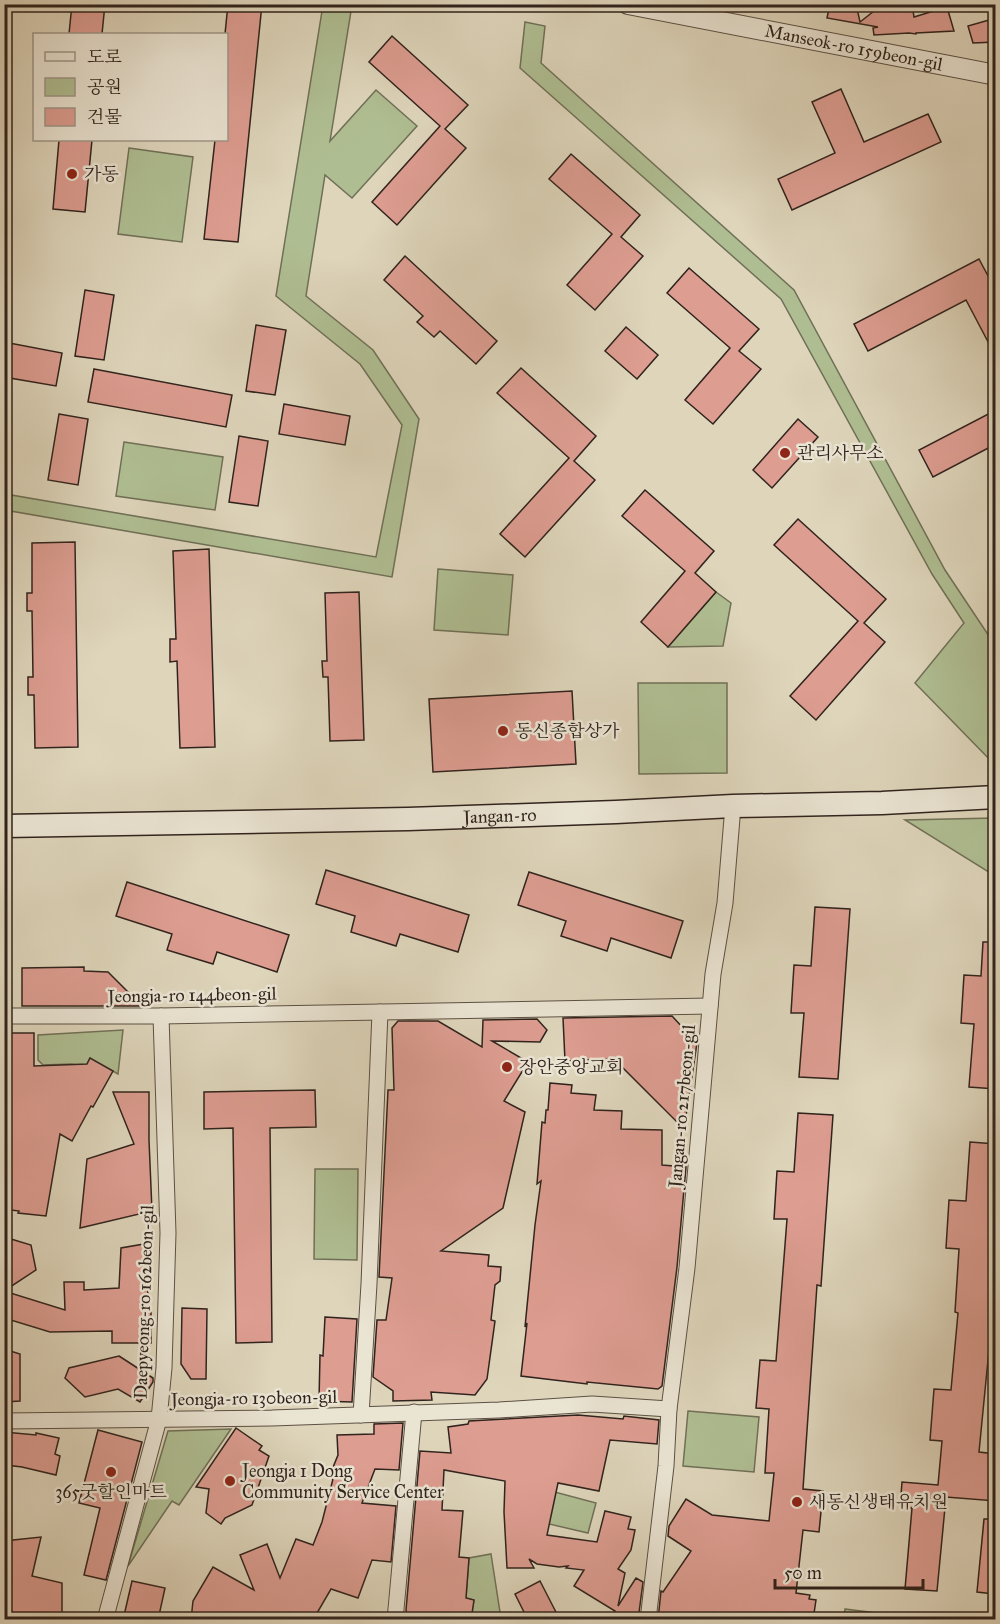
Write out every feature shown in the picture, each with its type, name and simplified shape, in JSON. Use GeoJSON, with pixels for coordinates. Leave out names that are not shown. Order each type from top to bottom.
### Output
{"type":"FeatureCollection","features":[{"type":"Feature","properties":{"kind":"main road","name":"Jangan-ro"},"geometry":{"type":"LineString","coordinates":[[4,826],[408,819],[996,797]]}},
{"type":"Feature","properties":{"kind":"street","name":"Manseok-ro 159beon-gil"},"geometry":{"type":"LineString","coordinates":[[628,4],[713,10],[996,75]]}},
{"type":"Feature","properties":{"kind":"street","name":"Jangan-ro 217beon-gil"},"geometry":{"type":"LineString","coordinates":[[648,1620],[666,1466],[669,1409],[687,1268],[713,974],[725,903],[734,806]]}},
{"type":"Feature","properties":{"kind":"street","name":"Jeongja-ro 144beon-gil"},"geometry":{"type":"LineString","coordinates":[[4,1016],[161,1016],[710,1006]]}},
{"type":"Feature","properties":{"kind":"street","name":"Jeongja-ro 130beon-gil"},"geometry":{"type":"LineString","coordinates":[[361,1414],[369,1284],[380,1012]]}},
{"type":"Feature","properties":{"kind":"street","name":"Daepyeong-ro 162beon-gil"},"geometry":{"type":"LineString","coordinates":[[105,1620],[159,1419],[164,1368],[168,1233],[161,1016]]}},
{"type":"Feature","properties":{"kind":"street","name":"Jeongja-ro 130beon-gil"},"geometry":{"type":"LineString","coordinates":[[4,1421],[272,1418],[499,1410],[591,1404],[669,1409]]}},
{"type":"Feature","properties":{"kind":"street"},"geometry":{"type":"LineString","coordinates":[[395,1620],[414,1412]]}},
{"type":"Feature","properties":{"kind":"green space"},"geometry":{"type":"Polygon","coordinates":[[[323,5],[352,5],[330,141],[376,90],[417,126],[352,198],[325,175],[306,296],[373,350],[419,419],[392,577],[5,510],[5,494],[376,557],[402,425],[360,364],[276,296],[323,5]]]}},
{"type":"Feature","properties":{"kind":"green space"},"geometry":{"type":"Polygon","coordinates":[[[525,22],[545,26],[541,63],[794,290],[945,570],[995,645],[995,765],[915,683],[964,623],[932,574],[781,299],[520,68],[525,22]]]}},
{"type":"Feature","properties":{"kind":"green space"},"geometry":{"type":"Polygon","coordinates":[[[129,148],[193,157],[182,242],[118,234],[129,148]]]}},
{"type":"Feature","properties":{"kind":"green space"},"geometry":{"type":"Polygon","coordinates":[[[124,442],[223,457],[215,510],[116,496],[124,442]]]}},
{"type":"Feature","properties":{"kind":"green space"},"geometry":{"type":"Polygon","coordinates":[[[438,569],[513,575],[508,635],[434,630],[438,569]]]}},
{"type":"Feature","properties":{"kind":"green space"},"geometry":{"type":"Polygon","coordinates":[[[716,592],[731,603],[723,646],[668,647],[716,592]]]}},
{"type":"Feature","properties":{"kind":"green space"},"geometry":{"type":"Polygon","coordinates":[[[638,683],[727,683],[727,773],[639,774],[638,683]]]}},
{"type":"Feature","properties":{"kind":"green space"},"geometry":{"type":"Polygon","coordinates":[[[995,818],[995,876],[905,820],[995,818]]]}},
{"type":"Feature","properties":{"kind":"green space"},"geometry":{"type":"Polygon","coordinates":[[[123,1030],[118,1074],[90,1058],[86,1066],[43,1065],[38,1060],[38,1035],[123,1030]]]}},
{"type":"Feature","properties":{"kind":"green space"},"geometry":{"type":"Polygon","coordinates":[[[315,1169],[358,1169],[357,1260],[314,1259],[315,1169]]]}},
{"type":"Feature","properties":{"kind":"green space"},"geometry":{"type":"Polygon","coordinates":[[[688,1411],[759,1417],[754,1472],[683,1466],[688,1411]]]}},
{"type":"Feature","properties":{"kind":"green space"},"geometry":{"type":"Polygon","coordinates":[[[231,1429],[179,1505],[172,1501],[128,1566],[168,1431],[231,1429]]]}},
{"type":"Feature","properties":{"kind":"green space"},"geometry":{"type":"Polygon","coordinates":[[[551,1491],[596,1503],[588,1533],[549,1524],[551,1491]]]}},
{"type":"Feature","properties":{"kind":"green space"},"geometry":{"type":"Polygon","coordinates":[[[491,1554],[500,1612],[504,1619],[471,1619],[474,1600],[466,1598],[469,1558],[491,1554]]]}},
{"type":"Feature","properties":{"kind":"green space"},"geometry":{"type":"Polygon","coordinates":[[[845,1609],[926,1619],[844,1619],[845,1609]]]}},
{"type":"Feature","properties":{"kind":"building"},"geometry":{"type":"Polygon","coordinates":[[[72,4],[105,4],[102,33],[69,33],[72,4]]]}},
{"type":"Feature","properties":{"kind":"building"},"geometry":{"type":"Polygon","coordinates":[[[228,4],[262,4],[238,242],[204,239],[215,141],[228,141],[228,33],[225,33],[228,4]]]}},
{"type":"Feature","properties":{"kind":"building"},"geometry":{"type":"Polygon","coordinates":[[[830,4],[856,4],[860,22],[883,4],[912,4],[914,17],[947,7],[954,31],[874,35],[873,28],[878,27],[827,18],[830,4]]]}},
{"type":"Feature","properties":{"kind":"building"},"geometry":{"type":"Polygon","coordinates":[[[996,18],[996,42],[973,43],[968,26],[996,18]]]}},
{"type":"Feature","properties":{"kind":"building"},"geometry":{"type":"Polygon","coordinates":[[[392,36],[468,105],[445,129],[466,148],[397,225],[372,202],[440,126],[369,62],[392,36]]]}},
{"type":"Feature","properties":{"kind":"building"},"geometry":{"type":"Polygon","coordinates":[[[841,89],[864,142],[928,114],[941,142],[792,210],[778,179],[835,153],[812,102],[841,89]]]}},
{"type":"Feature","properties":{"kind":"building","name":"가동"},"geometry":{"type":"Polygon","coordinates":[[[59,141],[92,141],[85,212],[53,209],[59,141]]]}},
{"type":"Feature","properties":{"kind":"building"},"geometry":{"type":"Polygon","coordinates":[[[571,154],[640,215],[621,237],[643,256],[595,310],[567,285],[612,234],[549,179],[571,154]]]}},
{"type":"Feature","properties":{"kind":"building"},"geometry":{"type":"Polygon","coordinates":[[[405,256],[497,341],[476,364],[440,331],[434,337],[417,322],[423,316],[384,280],[405,256]]]}},
{"type":"Feature","properties":{"kind":"building"},"geometry":{"type":"Polygon","coordinates":[[[979,259],[996,291],[996,357],[966,300],[868,351],[854,324],[979,259]]]}},
{"type":"Feature","properties":{"kind":"building"},"geometry":{"type":"Polygon","coordinates":[[[689,268],[759,329],[739,351],[761,369],[713,424],[685,400],[730,348],[667,293],[689,268]]]}},
{"type":"Feature","properties":{"kind":"building"},"geometry":{"type":"Polygon","coordinates":[[[85,290],[114,295],[104,360],[75,356],[85,290]]]}},
{"type":"Feature","properties":{"kind":"building"},"geometry":{"type":"Polygon","coordinates":[[[256,325],[286,330],[275,395],[246,391],[256,325]]]}},
{"type":"Feature","properties":{"kind":"building"},"geometry":{"type":"Polygon","coordinates":[[[626,327],[658,355],[637,379],[605,351],[626,327]]]}},
{"type":"Feature","properties":{"kind":"building"},"geometry":{"type":"Polygon","coordinates":[[[4,342],[62,353],[56,386],[4,377],[4,342]]]}},
{"type":"Feature","properties":{"kind":"building"},"geometry":{"type":"Polygon","coordinates":[[[521,368],[596,436],[574,461],[595,480],[525,557],[500,534],[569,458],[497,393],[521,368]]]}},
{"type":"Feature","properties":{"kind":"building"},"geometry":{"type":"Polygon","coordinates":[[[94,369],[232,395],[226,427],[88,402],[94,369]]]}},
{"type":"Feature","properties":{"kind":"building"},"geometry":{"type":"Polygon","coordinates":[[[284,404],[350,416],[345,445],[279,434],[284,404]]]}},
{"type":"Feature","properties":{"kind":"building"},"geometry":{"type":"Polygon","coordinates":[[[996,410],[996,444],[933,477],[919,450],[996,410]]]}},
{"type":"Feature","properties":{"kind":"building"},"geometry":{"type":"Polygon","coordinates":[[[59,414],[88,419],[78,485],[48,480],[59,414]]]}},
{"type":"Feature","properties":{"kind":"building","name":"관리사무소"},"geometry":{"type":"Polygon","coordinates":[[[798,419],[818,437],[772,488],[753,470],[798,419]]]}},
{"type":"Feature","properties":{"kind":"building"},"geometry":{"type":"Polygon","coordinates":[[[239,436],[268,441],[258,506],[229,502],[239,436]]]}},
{"type":"Feature","properties":{"kind":"building"},"geometry":{"type":"Polygon","coordinates":[[[645,490],[714,551],[695,573],[716,592],[668,647],[641,622],[685,571],[622,516],[645,490]]]}},
{"type":"Feature","properties":{"kind":"building"},"geometry":{"type":"Polygon","coordinates":[[[798,519],[886,599],[864,623],[885,642],[816,720],[790,696],[858,621],[774,545],[798,519]]]}},
{"type":"Feature","properties":{"kind":"building"},"geometry":{"type":"Polygon","coordinates":[[[75,542],[78,747],[35,748],[34,695],[28,695],[28,677],[33,677],[32,611],[27,611],[27,593],[32,593],[32,543],[75,542]]]}},
{"type":"Feature","properties":{"kind":"building"},"geometry":{"type":"Polygon","coordinates":[[[209,549],[215,747],[180,748],[177,661],[170,662],[170,639],[176,639],[173,551],[209,549]]]}},
{"type":"Feature","properties":{"kind":"building"},"geometry":{"type":"Polygon","coordinates":[[[359,592],[364,740],[330,741],[328,677],[323,677],[322,661],[327,661],[325,593],[359,592]]]}},
{"type":"Feature","properties":{"kind":"building","name":"동신종합상가"},"geometry":{"type":"Polygon","coordinates":[[[572,691],[576,764],[433,772],[429,699],[572,691]]]}},
{"type":"Feature","properties":{"kind":"building"},"geometry":{"type":"Polygon","coordinates":[[[326,870],[469,915],[458,952],[400,934],[396,946],[351,932],[355,916],[316,904],[326,870]]]}},
{"type":"Feature","properties":{"kind":"building"},"geometry":{"type":"Polygon","coordinates":[[[529,872],[683,921],[671,958],[611,938],[607,951],[561,936],[566,921],[518,905],[529,872]]]}},
{"type":"Feature","properties":{"kind":"building"},"geometry":{"type":"Polygon","coordinates":[[[127,882],[289,935],[277,972],[217,952],[213,964],[167,950],[172,934],[116,916],[127,882]]]}},
{"type":"Feature","properties":{"kind":"building"},"geometry":{"type":"Polygon","coordinates":[[[815,907],[850,909],[838,1079],[799,1077],[804,1013],[791,1013],[794,965],[811,966],[815,907]]]}},
{"type":"Feature","properties":{"kind":"building"},"geometry":{"type":"Polygon","coordinates":[[[983,942],[996,942],[996,1089],[969,1087],[974,1024],[961,1023],[964,975],[981,976],[983,942]]]}},
{"type":"Feature","properties":{"kind":"building"},"geometry":{"type":"Polygon","coordinates":[[[84,967],[84,971],[108,972],[142,1006],[22,1006],[22,968],[84,967]]]}},
{"type":"Feature","properties":{"kind":"building"},"geometry":{"type":"Polygon","coordinates":[[[672,1016],[697,1043],[684,1129],[614,1059],[565,1061],[563,1018],[672,1016]]]}},
{"type":"Feature","properties":{"kind":"building"},"geometry":{"type":"Polygon","coordinates":[[[537,1019],[547,1030],[540,1042],[492,1041],[528,1062],[504,1101],[525,1112],[503,1208],[441,1251],[489,1255],[488,1266],[501,1267],[500,1281],[495,1285],[491,1320],[495,1321],[487,1379],[475,1395],[431,1392],[432,1400],[393,1401],[393,1391],[373,1377],[377,1320],[386,1320],[392,1278],[379,1277],[388,1090],[394,1090],[392,1028],[398,1021],[438,1021],[482,1047],[483,1020],[537,1019]]]}},
{"type":"Feature","properties":{"kind":"building"},"geometry":{"type":"Polygon","coordinates":[[[9,1033],[34,1033],[34,1066],[87,1064],[90,1058],[113,1071],[72,1141],[60,1134],[46,1216],[4,1209],[4,1110],[9,1112],[9,1033]]]}},
{"type":"Feature","properties":{"kind":"building"},"geometry":{"type":"Polygon","coordinates":[[[550,1083],[572,1085],[571,1093],[596,1095],[594,1110],[622,1111],[621,1129],[662,1130],[662,1165],[686,1167],[677,1267],[662,1386],[658,1389],[521,1376],[541,1181],[537,1184],[542,1122],[545,1123],[546,1110],[548,1110],[550,1083]]]}},
{"type":"Feature","properties":{"kind":"building"},"geometry":{"type":"Polygon","coordinates":[[[315,1090],[316,1127],[270,1128],[272,1342],[236,1343],[233,1128],[204,1129],[204,1092],[315,1090]]]}},
{"type":"Feature","properties":{"kind":"building"},"geometry":{"type":"Polygon","coordinates":[[[113,1092],[149,1092],[152,1211],[80,1228],[87,1159],[134,1144],[113,1092]]]}},
{"type":"Feature","properties":{"kind":"building"},"geometry":{"type":"Polygon","coordinates":[[[798,1113],[833,1115],[821,1286],[817,1285],[803,1489],[823,1491],[819,1532],[803,1530],[796,1593],[810,1595],[809,1599],[816,1600],[813,1620],[658,1620],[661,1591],[663,1592],[691,1551],[668,1536],[669,1526],[686,1499],[712,1515],[769,1521],[774,1473],[765,1473],[769,1409],[756,1408],[760,1360],[776,1361],[787,1219],[774,1219],[777,1171],[794,1172],[798,1113]]]}},
{"type":"Feature","properties":{"kind":"building"},"geometry":{"type":"Polygon","coordinates":[[[970,1142],[996,1144],[996,1278],[979,1452],[996,1454],[996,1501],[946,1497],[937,1591],[905,1589],[912,1508],[900,1507],[902,1482],[938,1485],[942,1441],[930,1440],[934,1389],[951,1390],[958,1313],[955,1312],[959,1249],[946,1248],[949,1200],[966,1201],[970,1142]]]}},
{"type":"Feature","properties":{"kind":"building"},"geometry":{"type":"Polygon","coordinates":[[[11,1239],[31,1245],[36,1270],[4,1291],[4,1261],[11,1239]]]}},
{"type":"Feature","properties":{"kind":"building"},"geometry":{"type":"Polygon","coordinates":[[[150,1243],[147,1309],[151,1309],[151,1343],[112,1343],[112,1331],[50,1332],[4,1318],[4,1291],[65,1310],[64,1282],[84,1282],[84,1290],[119,1288],[121,1248],[150,1243]]]}},
{"type":"Feature","properties":{"kind":"building"},"geometry":{"type":"Polygon","coordinates":[[[182,1308],[207,1309],[206,1379],[191,1379],[181,1364],[182,1308]]]}},
{"type":"Feature","properties":{"kind":"building"},"geometry":{"type":"Polygon","coordinates":[[[325,1317],[357,1319],[352,1402],[319,1401],[320,1355],[323,1356],[325,1317]]]}},
{"type":"Feature","properties":{"kind":"building"},"geometry":{"type":"Polygon","coordinates":[[[4,1349],[20,1354],[20,1401],[4,1402],[4,1349]]]}},
{"type":"Feature","properties":{"kind":"building"},"geometry":{"type":"Polygon","coordinates":[[[119,1356],[153,1378],[153,1382],[140,1402],[118,1389],[85,1397],[65,1378],[69,1368],[119,1356]]]}},
{"type":"Feature","properties":{"kind":"building"},"geometry":{"type":"Polygon","coordinates":[[[578,1415],[623,1419],[624,1416],[659,1420],[657,1444],[610,1440],[599,1491],[558,1483],[547,1535],[597,1542],[605,1511],[631,1517],[628,1529],[635,1530],[631,1550],[618,1569],[625,1573],[618,1606],[636,1578],[643,1582],[638,1620],[609,1620],[615,1611],[574,1586],[584,1570],[566,1568],[568,1566],[537,1564],[529,1559],[534,1568],[507,1568],[505,1481],[444,1470],[442,1510],[463,1511],[459,1557],[469,1558],[466,1598],[474,1600],[471,1620],[413,1620],[406,1610],[420,1451],[451,1453],[448,1427],[468,1424],[469,1421],[578,1415]]]}},
{"type":"Feature","properties":{"kind":"building"},"geometry":{"type":"Polygon","coordinates":[[[403,1423],[399,1470],[375,1469],[362,1503],[396,1506],[391,1562],[372,1560],[358,1598],[331,1589],[313,1620],[191,1620],[193,1601],[213,1567],[254,1590],[240,1555],[267,1544],[280,1578],[296,1539],[313,1545],[322,1522],[333,1479],[329,1477],[338,1455],[337,1435],[374,1434],[374,1424],[403,1423]]]}},
{"type":"Feature","properties":{"kind":"building","name":"Jeongja 1 Dong Community Service Center"},"geometry":{"type":"Polygon","coordinates":[[[236,1428],[262,1446],[259,1450],[269,1456],[252,1505],[225,1518],[221,1524],[206,1513],[209,1489],[196,1487],[236,1428]]]}},
{"type":"Feature","properties":{"kind":"building","name":"365굿할인마트"},"geometry":{"type":"Polygon","coordinates":[[[98,1430],[142,1442],[106,1580],[84,1575],[100,1508],[79,1503],[98,1430]]]}},
{"type":"Feature","properties":{"kind":"building"},"geometry":{"type":"Polygon","coordinates":[[[4,1432],[36,1435],[36,1433],[59,1438],[55,1454],[60,1456],[56,1475],[6,1465],[8,1452],[4,1452],[4,1432]]]}},
{"type":"Feature","properties":{"kind":"building"},"geometry":{"type":"Polygon","coordinates":[[[984,1519],[996,1519],[994,1594],[977,1592],[984,1519]]]}},
{"type":"Feature","properties":{"kind":"building"},"geometry":{"type":"Polygon","coordinates":[[[41,1537],[32,1576],[62,1583],[62,1620],[4,1620],[4,1541],[41,1537]]]}},
{"type":"Feature","properties":{"kind":"building"},"geometry":{"type":"Polygon","coordinates":[[[132,1581],[165,1588],[158,1620],[123,1620],[132,1581]]]}},
{"type":"Feature","properties":{"kind":"building"},"geometry":{"type":"Polygon","coordinates":[[[540,1581],[560,1620],[528,1620],[515,1594],[540,1581]]]}},
{"type":"Feature","properties":{"kind":"place","name":"가동"},"geometry":{"type":"Point","coordinates":[72,174]}},
{"type":"Feature","properties":{"kind":"place","name":"관리사무소"},"geometry":{"type":"Point","coordinates":[785,453]}},
{"type":"Feature","properties":{"kind":"place","name":"동신종합상가"},"geometry":{"type":"Point","coordinates":[503,731]}},
{"type":"Feature","properties":{"kind":"place","name":"장안중앙교회"},"geometry":{"type":"Point","coordinates":[507,1067]}},
{"type":"Feature","properties":{"kind":"place","name":"365굿할인마트"},"geometry":{"type":"Point","coordinates":[111,1472]}},
{"type":"Feature","properties":{"kind":"place","name":"Jeongja 1 Dong Community Service Center"},"geometry":{"type":"Point","coordinates":[230,1481]}},
{"type":"Feature","properties":{"kind":"place","name":"새동신생태유치원"},"geometry":{"type":"Point","coordinates":[797,1502]}}]}
